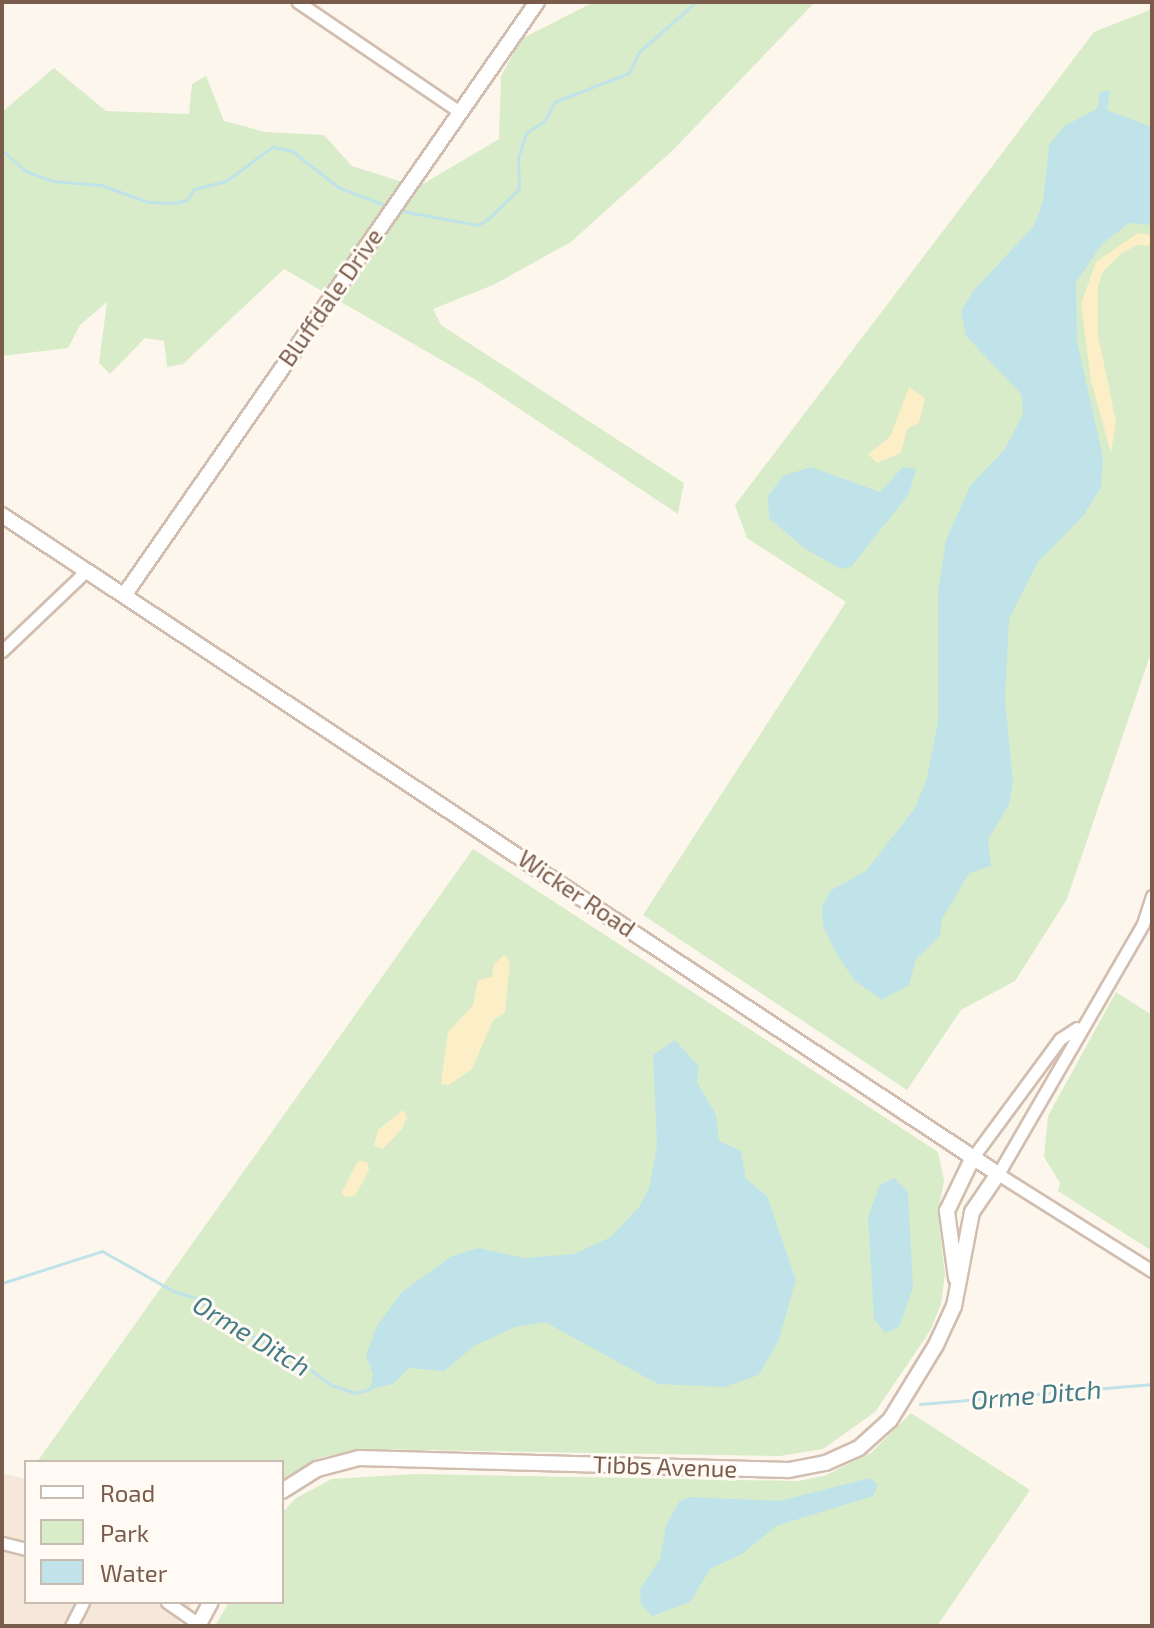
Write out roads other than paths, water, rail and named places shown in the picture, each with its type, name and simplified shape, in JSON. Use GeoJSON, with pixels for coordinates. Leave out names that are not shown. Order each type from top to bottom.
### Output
{"type":"FeatureCollection","features":[{"type":"Feature","properties":{"kind":"street"},"geometry":{"type":"LineString","coordinates":[[298,2],[457,110]]}},
{"type":"Feature","properties":{"kind":"street","name":"Bluffdale Drive"},"geometry":{"type":"LineString","coordinates":[[125,594],[457,110],[537,2]]}},
{"type":"Feature","properties":{"kind":"street","name":"Wicker Road"},"geometry":{"type":"LineString","coordinates":[[2,515],[998,1174],[1152,1271]]}},
{"type":"Feature","properties":{"kind":"street"},"geometry":{"type":"LineString","coordinates":[[2,651],[87,570]]}},
{"type":"Feature","properties":{"kind":"street","name":"Tibbs Avenue"},"geometry":{"type":"LineString","coordinates":[[284,1490],[317,1469],[359,1458],[788,1470],[825,1463],[859,1448],[890,1420],[948,1326],[972,1212],[1043,1102],[1078,1028],[1147,926],[1152,896]]}},
{"type":"Feature","properties":{"kind":"street","name":"Tibbs Avenue"},"geometry":{"type":"LineString","coordinates":[[958,1286],[947,1211],[973,1157],[1060,1039],[1078,1028]]}},
{"type":"Feature","properties":{"kind":"street"},"geometry":{"type":"LineString","coordinates":[[2,1543],[24,1548]]}},
{"type":"Feature","properties":{"kind":"street"},"geometry":{"type":"LineString","coordinates":[[71,1626],[82,1604]]}},
{"type":"Feature","properties":{"kind":"street"},"geometry":{"type":"LineString","coordinates":[[170,1604],[199,1625],[209,1604]]}},
{"type":"Feature","properties":{"kind":"water"},"geometry":{"type":"Polygon","coordinates":[[[1110,90],[1107,110],[1152,127],[1152,225],[1129,223],[1102,244],[1076,282],[1077,342],[1103,457],[1101,488],[1083,516],[1038,562],[1009,619],[1005,699],[1013,782],[1009,805],[988,839],[991,866],[969,873],[942,919],[940,936],[916,959],[909,985],[882,1000],[855,981],[837,955],[823,926],[822,907],[830,891],[866,871],[915,808],[927,778],[938,721],[938,591],[946,540],[970,486],[1005,449],[1023,414],[1022,395],[966,336],[961,311],[974,290],[1034,226],[1043,201],[1049,145],[1064,126],[1097,109],[1100,92],[1110,90]]]}},
{"type":"Feature","properties":{"kind":"water"},"geometry":{"type":"Polygon","coordinates":[[[811,467],[880,492],[903,467],[916,469],[909,494],[851,567],[841,569],[804,548],[769,518],[768,496],[783,476],[811,467]]]}},
{"type":"Feature","properties":{"kind":"water"},"geometry":{"type":"Polygon","coordinates":[[[675,1040],[699,1067],[697,1082],[716,1115],[719,1141],[741,1151],[746,1179],[767,1196],[796,1280],[778,1342],[759,1375],[724,1387],[658,1384],[545,1322],[515,1327],[474,1346],[444,1371],[409,1368],[393,1384],[370,1389],[373,1375],[366,1355],[377,1326],[402,1292],[452,1256],[479,1248],[524,1258],[574,1254],[611,1237],[639,1207],[649,1189],[657,1146],[653,1055],[675,1040]]]}},
{"type":"Feature","properties":{"kind":"water"},"geometry":{"type":"Polygon","coordinates":[[[894,1178],[908,1192],[913,1287],[899,1327],[885,1333],[874,1319],[868,1217],[880,1185],[894,1178]]]}},
{"type":"Feature","properties":{"kind":"water"},"geometry":{"type":"Polygon","coordinates":[[[870,1478],[878,1485],[873,1496],[776,1526],[742,1554],[710,1569],[690,1602],[652,1616],[641,1605],[640,1589],[660,1559],[666,1525],[679,1502],[688,1497],[779,1501],[870,1478]]]}},
{"type":"Feature","properties":{"kind":"waterway"},"geometry":{"type":"LineString","coordinates":[[397,210],[478,225],[488,219],[519,189],[518,158],[526,133],[545,120],[554,102],[629,73],[639,52],[696,2]]}},
{"type":"Feature","properties":{"kind":"waterway"},"geometry":{"type":"LineString","coordinates":[[2,150],[25,171],[52,181],[101,185],[148,202],[174,203],[187,200],[194,189],[226,181],[272,147],[292,151],[338,187],[390,207]]}},
{"type":"Feature","properties":{"kind":"waterway","name":"Orme Ditch"},"geometry":{"type":"LineString","coordinates":[[2,1283],[102,1251],[175,1292],[197,1298],[222,1321],[295,1358],[331,1385],[355,1393],[370,1389]]}},
{"type":"Feature","properties":{"kind":"waterway","name":"Orme Ditch"},"geometry":{"type":"LineString","coordinates":[[920,1404],[1152,1384]]}}]}
